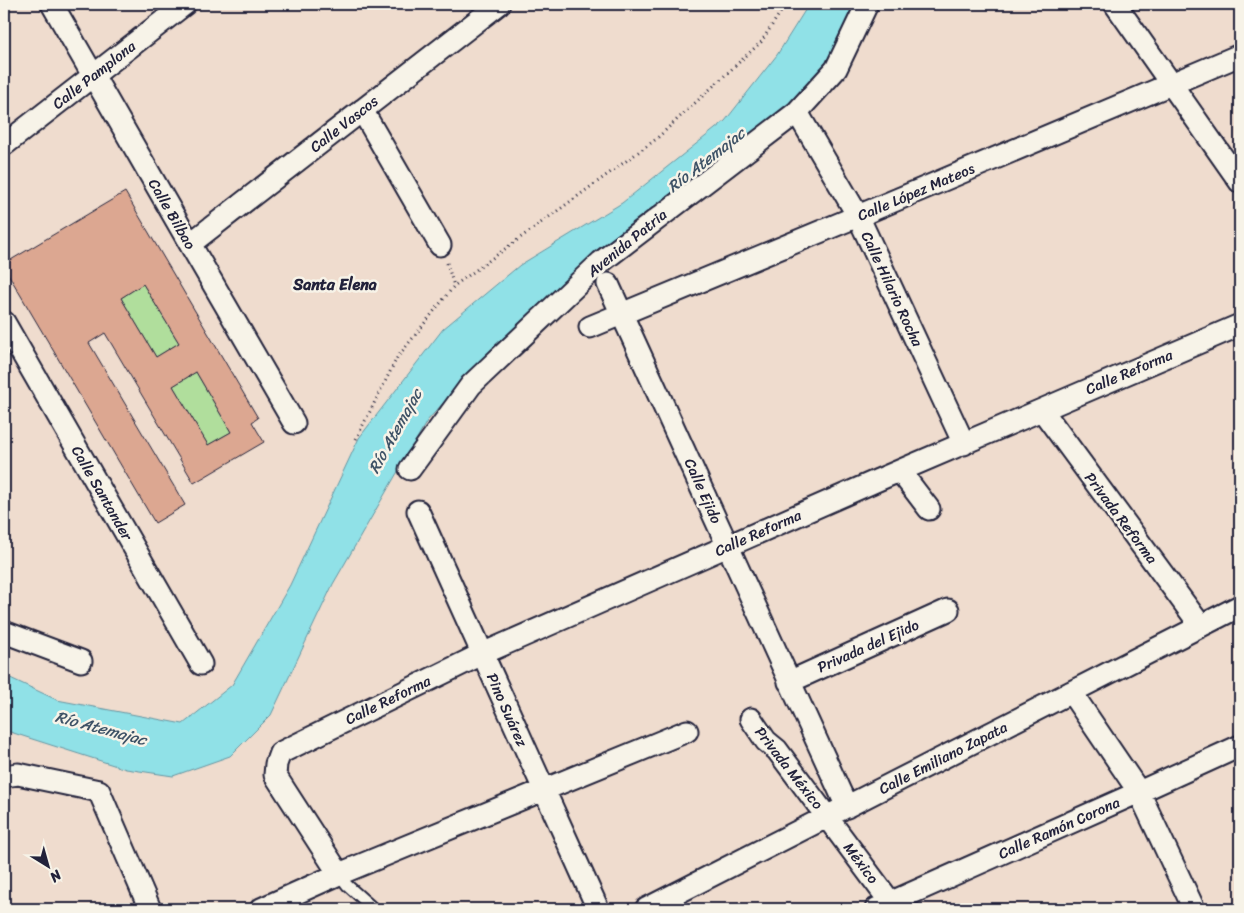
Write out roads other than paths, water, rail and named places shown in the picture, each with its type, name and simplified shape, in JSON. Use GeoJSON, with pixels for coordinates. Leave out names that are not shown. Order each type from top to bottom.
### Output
{"type":"FeatureCollection","features":[{"type":"Feature","properties":{"kind":"street","name":"Calle Bilbao"},"geometry":{"type":"LineString","coordinates":[[52,4],[294,423]]}},
{"type":"Feature","properties":{"kind":"street","name":"Calle Pamplona"},"geometry":{"type":"LineString","coordinates":[[4,145],[185,4]]}},
{"type":"Feature","properties":{"kind":"street","name":"Calle Vascos"},"geometry":{"type":"LineString","coordinates":[[190,244],[499,4]]}},
{"type":"Feature","properties":{"kind":"street","name":"Avenida Patria"},"geometry":{"type":"LineString","coordinates":[[410,469],[471,385],[601,262],[797,112],[836,69],[867,4]]}},
{"type":"Feature","properties":{"kind":"street"},"geometry":{"type":"LineString","coordinates":[[1115,4],[1240,182]]}},
{"type":"Feature","properties":{"kind":"street","name":"Calle López Mateos"},"geometry":{"type":"LineString","coordinates":[[590,327],[1240,55]]}},
{"type":"Feature","properties":{"kind":"street"},"geometry":{"type":"LineString","coordinates":[[362,110],[440,245]]}},
{"type":"Feature","properties":{"kind":"street","name":"Calle Hilario Rocha"},"geometry":{"type":"LineString","coordinates":[[797,112],[858,216],[964,444]]}},
{"type":"Feature","properties":{"kind":"street","name":"Calle Ejido"},"geometry":{"type":"LineString","coordinates":[[608,284],[847,807]]}},
{"type":"Feature","properties":{"kind":"street","name":"Calle Santander"},"geometry":{"type":"LineString","coordinates":[[4,322],[201,664]]}},
{"type":"Feature","properties":{"kind":"street","name":"Calle Reforma"},"geometry":{"type":"LineString","coordinates":[[339,874],[275,775],[280,753],[482,654],[1240,324]]}},
{"type":"Feature","properties":{"kind":"street","name":"Privada Reforma"},"geometry":{"type":"LineString","coordinates":[[1042,410],[1201,626]]}},
{"type":"Feature","properties":{"kind":"street"},"geometry":{"type":"LineString","coordinates":[[900,471],[929,509]]}},
{"type":"Feature","properties":{"kind":"street","name":"Pino Suárez"},"geometry":{"type":"LineString","coordinates":[[418,511],[598,909]]}},
{"type":"Feature","properties":{"kind":"street","name":"Calle Emiliano Zapata"},"geometry":{"type":"LineString","coordinates":[[646,909],[1240,606]]}},
{"type":"Feature","properties":{"kind":"street","name":"Privada del Ejido"},"geometry":{"type":"LineString","coordinates":[[789,682],[948,610]]}},
{"type":"Feature","properties":{"kind":"street"},"geometry":{"type":"LineString","coordinates":[[4,632],[80,661]]}},
{"type":"Feature","properties":{"kind":"street"},"geometry":{"type":"LineString","coordinates":[[1071,692],[1140,792],[1194,909]]}},
{"type":"Feature","properties":{"kind":"street","name":"Privada México"},"geometry":{"type":"LineString","coordinates":[[751,719],[766,741],[777,750],[826,817]]}},
{"type":"Feature","properties":{"kind":"street"},"geometry":{"type":"LineString","coordinates":[[261,909],[339,874],[687,731]]}},
{"type":"Feature","properties":{"kind":"street","name":"Calle Ramón Corona"},"geometry":{"type":"LineString","coordinates":[[887,907],[1240,746]]}},
{"type":"Feature","properties":{"kind":"street"},"geometry":{"type":"LineString","coordinates":[[4,776],[18,774],[99,791],[150,909]]}},
{"type":"Feature","properties":{"kind":"street","name":"México"},"geometry":{"type":"LineString","coordinates":[[826,817],[887,907]]}},
{"type":"Feature","properties":{"kind":"lane"},"geometry":{"type":"LineString","coordinates":[[339,874],[374,909]]}},
{"type":"Feature","properties":{"kind":"water","name":"Río Atemajac"},"geometry":{"type":"Polygon","coordinates":[[[809,4],[864,4],[834,66],[792,112],[496,344],[427,421],[333,584],[271,715],[230,756],[173,776],[126,769],[4,730],[4,675],[57,700],[183,724],[232,685],[290,585],[359,438],[443,329],[520,265],[622,203],[725,121],[777,55],[809,4]]]}},
{"type":"Feature","properties":{"kind":"district","name":"Santa Elena"},"geometry":{"type":"Point","coordinates":[335,284]}}]}
